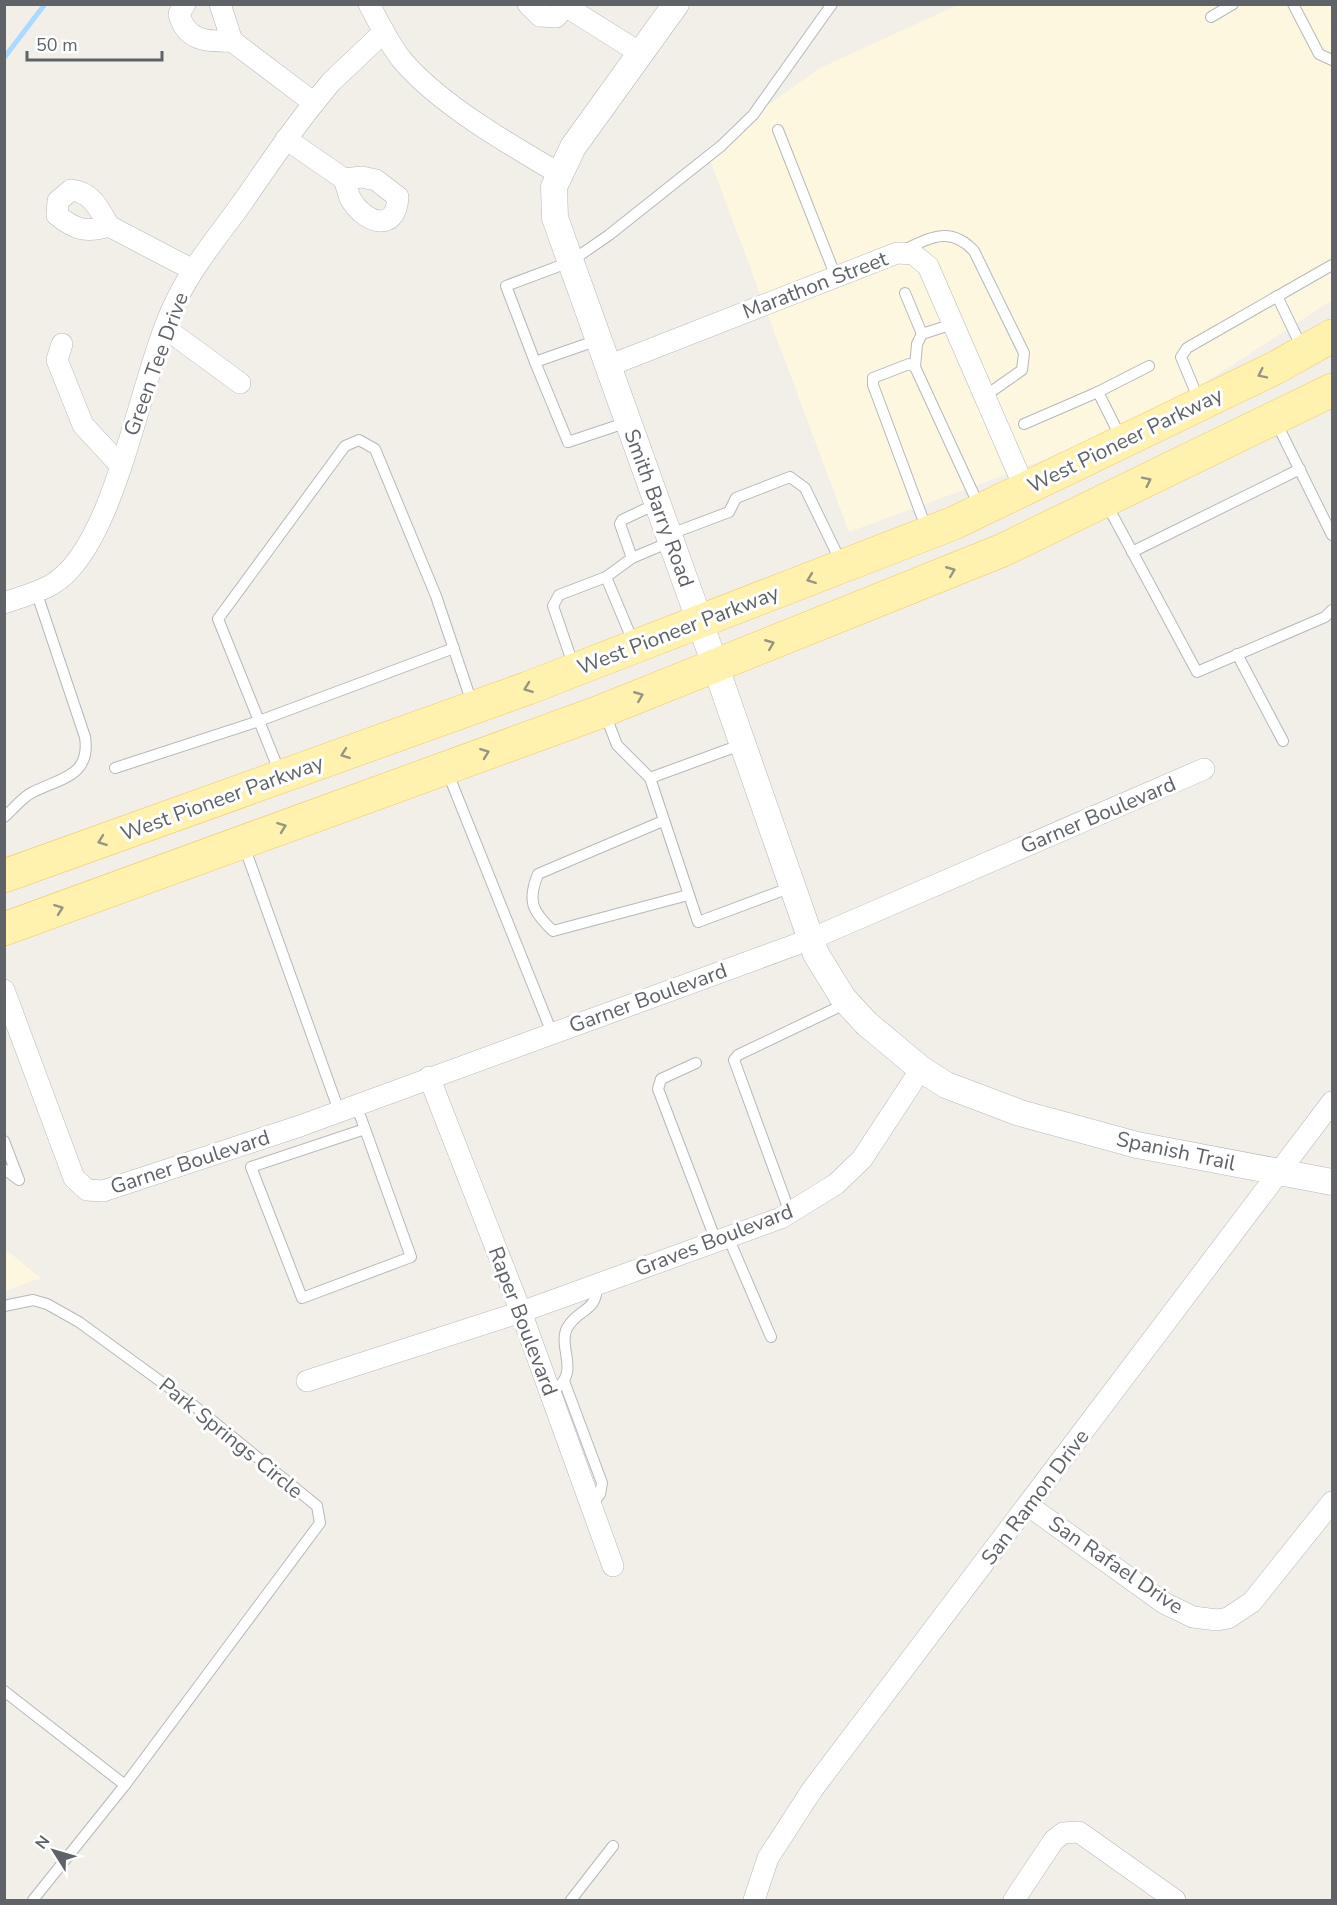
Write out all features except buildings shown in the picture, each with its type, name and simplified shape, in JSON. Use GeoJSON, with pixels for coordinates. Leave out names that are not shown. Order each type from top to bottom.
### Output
{"type":"FeatureCollection","features":[{"type":"Feature","properties":{"kind":"main road","name":"West Pioneer Parkway"},"geometry":{"type":"LineString","coordinates":[[4,876],[474,708],[635,648],[928,533],[1025,489],[1200,404],[1332,336]]}},
{"type":"Feature","properties":{"kind":"main road"},"geometry":{"type":"LineString","coordinates":[[4,929],[604,710],[1003,550],[1332,390]]}},
{"type":"Feature","properties":{"kind":"street"},"geometry":{"type":"LineString","coordinates":[[185,4],[179,14],[183,26],[199,40],[232,41]]}},
{"type":"Feature","properties":{"kind":"street"},"geometry":{"type":"LineString","coordinates":[[220,4],[232,41],[314,103]]}},
{"type":"Feature","properties":{"kind":"street"},"geometry":{"type":"LineString","coordinates":[[369,4],[402,60],[420,78],[479,124],[560,174]]}},
{"type":"Feature","properties":{"kind":"street"},"geometry":{"type":"LineString","coordinates":[[528,4],[540,15],[556,16],[567,6],[640,53]]}},
{"type":"Feature","properties":{"kind":"street","name":"Smith Barry Road"},"geometry":{"type":"LineString","coordinates":[[676,4],[573,147],[554,187],[552,203],[555,218],[658,503],[816,954],[847,1003],[867,1024],[921,1069],[946,1085],[1020,1113]]}},
{"type":"Feature","properties":{"kind":"street","name":"Green Tee Drive"},"geometry":{"type":"LineString","coordinates":[[4,603],[51,585],[69,571],[95,537],[121,466],[143,387],[175,303],[193,270],[314,103],[331,82],[384,32]]}},
{"type":"Feature","properties":{"kind":"street"},"geometry":{"type":"LineString","coordinates":[[286,139],[344,179]]}},
{"type":"Feature","properties":{"kind":"street"},"geometry":{"type":"LineString","coordinates":[[109,226],[193,270]]}},
{"type":"Feature","properties":{"kind":"street","name":"Marathon Street"},"geometry":{"type":"LineString","coordinates":[[608,366],[897,253],[913,254],[928,266],[1025,489]]}},
{"type":"Feature","properties":{"kind":"street"},"geometry":{"type":"LineString","coordinates":[[165,328],[240,383]]}},
{"type":"Feature","properties":{"kind":"street"},"geometry":{"type":"LineString","coordinates":[[62,344],[57,360],[83,425],[121,466]]}},
{"type":"Feature","properties":{"kind":"street","name":"Garner Boulevard"},"geometry":{"type":"LineString","coordinates":[[4,990],[74,1178],[87,1190],[103,1191],[347,1108],[811,939],[1204,769]]}},
{"type":"Feature","properties":{"kind":"street","name":"Graves Boulevard"},"geometry":{"type":"LineString","coordinates":[[307,1381],[520,1312],[790,1213],[836,1184],[862,1159],[921,1069]]}},
{"type":"Feature","properties":{"kind":"street","name":"Raper Boulevard"},"geometry":{"type":"LineString","coordinates":[[429,1077],[520,1312],[557,1387],[591,1507],[613,1566]]}},
{"type":"Feature","properties":{"kind":"street","name":"San Ramon Drive"},"geometry":{"type":"LineString","coordinates":[[754,1900],[768,1858],[788,1824],[1332,1102]]}},
{"type":"Feature","properties":{"kind":"street","name":"Spanish Trail"},"geometry":{"type":"LineString","coordinates":[[1020,1113],[1137,1145],[1332,1182]]}},
{"type":"Feature","properties":{"kind":"street","name":"San Rafael Drive"},"geometry":{"type":"LineString","coordinates":[[1029,1506],[1164,1603],[1193,1617],[1217,1620],[1228,1618],[1252,1602],[1332,1502]]}},
{"type":"Feature","properties":{"kind":"street"},"geometry":{"type":"LineString","coordinates":[[1014,1900],[1054,1840],[1063,1833],[1079,1832],[1175,1900]]}},
{"type":"Feature","properties":{"kind":"lane"},"geometry":{"type":"LineString","coordinates":[[628,422],[568,442],[506,286],[570,262],[609,235],[721,146],[753,115],[832,4]]}},
{"type":"Feature","properties":{"kind":"lane"},"geometry":{"type":"LineString","coordinates":[[1211,17],[1233,4]]}},
{"type":"Feature","properties":{"kind":"lane"},"geometry":{"type":"LineString","coordinates":[[1293,4],[1319,54],[1332,60]]}},
{"type":"Feature","properties":{"kind":"lane"},"geometry":{"type":"LineString","coordinates":[[778,130],[836,277]]}},
{"type":"Feature","properties":{"kind":"lane"},"geometry":{"type":"LineString","coordinates":[[897,253],[938,236],[964,240],[974,251],[1024,352],[1022,370],[985,396]]}},
{"type":"Feature","properties":{"kind":"lane"},"geometry":{"type":"LineString","coordinates":[[1200,404],[1181,357],[1187,348],[1332,265]]}},
{"type":"Feature","properties":{"kind":"lane"},"geometry":{"type":"LineString","coordinates":[[905,293],[922,334]]}},
{"type":"Feature","properties":{"kind":"lane"},"geometry":{"type":"LineString","coordinates":[[1276,296],[1304,352]]}},
{"type":"Feature","properties":{"kind":"lane"},"geometry":{"type":"LineString","coordinates":[[953,324],[922,334],[917,344],[915,367],[980,510]]}},
{"type":"Feature","properties":{"kind":"lane"},"geometry":{"type":"LineString","coordinates":[[535,362],[599,340]]}},
{"type":"Feature","properties":{"kind":"lane"},"geometry":{"type":"LineString","coordinates":[[915,367],[909,364],[873,378],[873,385],[928,533]]}},
{"type":"Feature","properties":{"kind":"lane"},"geometry":{"type":"LineString","coordinates":[[1024,424],[1098,392],[1149,366]]}},
{"type":"Feature","properties":{"kind":"lane"},"geometry":{"type":"LineString","coordinates":[[1098,392],[1123,441]]}},
{"type":"Feature","properties":{"kind":"lane"},"geometry":{"type":"LineString","coordinates":[[1274,420],[1332,535]]}},
{"type":"Feature","properties":{"kind":"lane"},"geometry":{"type":"LineString","coordinates":[[281,776],[218,620],[345,446],[359,440],[375,449],[436,596],[474,708]]}},
{"type":"Feature","properties":{"kind":"lane"},"geometry":{"type":"LineString","coordinates":[[1132,552],[1300,470]]}},
{"type":"Feature","properties":{"kind":"lane"},"geometry":{"type":"LineString","coordinates":[[576,670],[553,606],[559,595],[606,578],[632,558],[669,538],[729,512],[736,498],[790,477],[805,488],[843,566]]}},
{"type":"Feature","properties":{"kind":"lane"},"geometry":{"type":"LineString","coordinates":[[1105,501],[1197,672],[1325,616],[1332,609]]}},
{"type":"Feature","properties":{"kind":"lane"},"geometry":{"type":"LineString","coordinates":[[632,558],[620,524],[622,520],[658,503]]}},
{"type":"Feature","properties":{"kind":"lane"},"geometry":{"type":"LineString","coordinates":[[606,578],[635,648]]}},
{"type":"Feature","properties":{"kind":"lane"},"geometry":{"type":"LineString","coordinates":[[4,817],[31,793],[72,775],[82,763],[87,751],[85,737],[36,591]]}},
{"type":"Feature","properties":{"kind":"lane"},"geometry":{"type":"LineString","coordinates":[[115,768],[259,721],[454,648]]}},
{"type":"Feature","properties":{"kind":"lane"},"geometry":{"type":"LineString","coordinates":[[1237,654],[1283,741]]}},
{"type":"Feature","properties":{"kind":"lane"},"geometry":{"type":"LineString","coordinates":[[604,710],[617,745],[650,778],[698,922],[793,887]]}},
{"type":"Feature","properties":{"kind":"lane"},"geometry":{"type":"LineString","coordinates":[[650,778],[742,744]]}},
{"type":"Feature","properties":{"kind":"lane"},"geometry":{"type":"LineString","coordinates":[[446,768],[552,1033]]}},
{"type":"Feature","properties":{"kind":"lane"},"geometry":{"type":"LineString","coordinates":[[663,821],[538,874],[530,892],[538,917],[553,931],[688,895]]}},
{"type":"Feature","properties":{"kind":"lane"},"geometry":{"type":"LineString","coordinates":[[242,842],[347,1108],[365,1129],[411,1257],[302,1298],[251,1167],[365,1129]]}},
{"type":"Feature","properties":{"kind":"lane"},"geometry":{"type":"LineString","coordinates":[[790,1213],[734,1060],[738,1054],[847,1003]]}},
{"type":"Feature","properties":{"kind":"lane"},"geometry":{"type":"LineString","coordinates":[[696,1063],[661,1079],[658,1089],[722,1239],[771,1337]]}},
{"type":"Feature","properties":{"kind":"lane"},"geometry":{"type":"LineString","coordinates":[[4,1141],[19,1180],[4,1169]]}},
{"type":"Feature","properties":{"kind":"lane"},"geometry":{"type":"LineString","coordinates":[[557,1387],[569,1367],[565,1346],[566,1330],[577,1315],[591,1307],[597,1298],[597,1285]]}},
{"type":"Feature","properties":{"kind":"lane","name":"Park Springs Circle"},"geometry":{"type":"LineString","coordinates":[[4,1306],[33,1300],[47,1304],[79,1322],[193,1405],[317,1506],[320,1523],[125,1785],[33,1900]]}},
{"type":"Feature","properties":{"kind":"lane"},"geometry":{"type":"LineString","coordinates":[[4,1691],[125,1785]]}},
{"type":"Feature","properties":{"kind":"lane"},"geometry":{"type":"LineString","coordinates":[[572,1900],[613,1846]]}},
{"type":"Feature","properties":{"kind":"shaded area"},"geometry":{"type":"Polygon","coordinates":[[[958,5],[1332,5],[1332,300],[1171,405],[1026,467],[849,532],[706,149],[820,68],[958,5]]]}},
{"type":"Feature","properties":{"kind":"shaded area"},"geometry":{"type":"Polygon","coordinates":[[[5,1249],[41,1278],[5,1291],[5,1249]]]}},
{"type":"Feature","properties":{"kind":"waterway"},"geometry":{"type":"LineString","coordinates":[[4,58],[45,4]]}}]}
